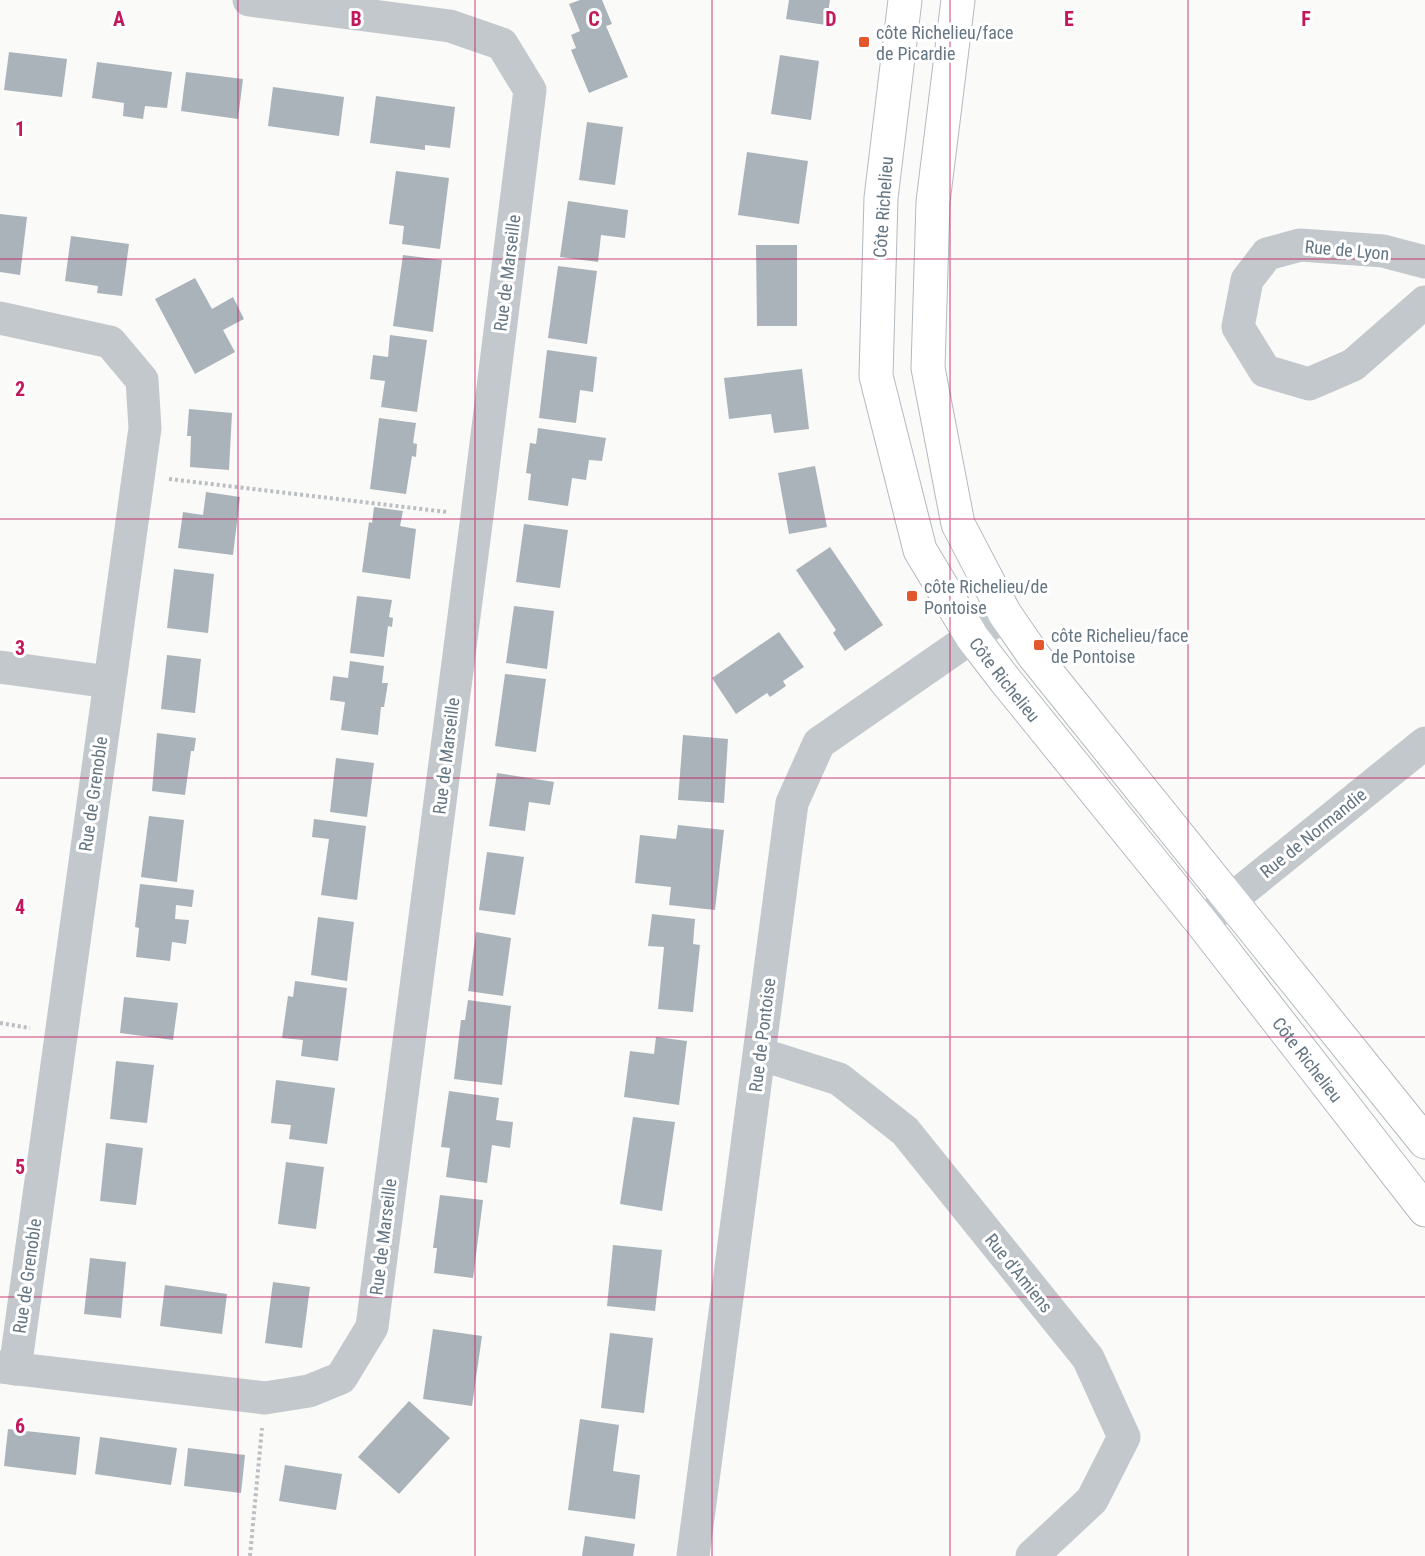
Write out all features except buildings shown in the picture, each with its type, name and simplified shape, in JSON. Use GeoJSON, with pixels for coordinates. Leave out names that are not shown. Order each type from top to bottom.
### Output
{"type":"FeatureCollection","features":[{"type":"Feature","properties":{"kind":"street","name":"Rue de Marseille"},"geometry":{"type":"LineString","coordinates":[[7,1368],[265,1398],[309,1391],[341,1378],[372,1327],[530,90],[502,44],[450,26],[249,0]]}},
{"type":"Feature","properties":{"kind":"street","name":"Côte Richelieu"},"geometry":{"type":"LineString","coordinates":[[905,0],[881,198],[876,376],[920,550],[972,637],[1202,923],[1425,1210]]}},
{"type":"Feature","properties":{"kind":"street","name":"Côte Richelieu"},"geometry":{"type":"LineString","coordinates":[[958,0],[933,202],[928,368],[958,524],[1005,614],[1041,665],[1425,1142]]}},
{"type":"Feature","properties":{"kind":"street","name":"Rue de Lyon"},"geometry":{"type":"LineString","coordinates":[[1425,262],[1383,251],[1300,245],[1267,254],[1247,280],[1238,327],[1265,371],[1309,384],[1353,365],[1425,302]]}},
{"type":"Feature","properties":{"kind":"street","name":"Rue de Grenoble"},"geometry":{"type":"LineString","coordinates":[[0,318],[110,342],[142,380],[144,428],[109,682],[7,1368]]}},
{"type":"Feature","properties":{"kind":"street","name":"Rue de Pontoise"},"geometry":{"type":"LineString","coordinates":[[693,1556],[792,803],[819,743],[1005,614]]}},
{"type":"Feature","properties":{"kind":"street"},"geometry":{"type":"LineString","coordinates":[[0,667],[109,682]]}},
{"type":"Feature","properties":{"kind":"street","name":"Rue de Normandie"},"geometry":{"type":"LineString","coordinates":[[1202,923],[1425,743]]}},
{"type":"Feature","properties":{"kind":"street","name":"Rue d'Amiens"},"geometry":{"type":"LineString","coordinates":[[760,1054],[839,1079],[905,1131],[1088,1358],[1124,1437],[1092,1500],[1032,1556]]}},
{"type":"Feature","properties":{"kind":"path"},"geometry":{"type":"LineString","coordinates":[[138,475],[477,516]]}},
{"type":"Feature","properties":{"kind":"path"},"geometry":{"type":"LineString","coordinates":[[250,1556],[265,1398]]}},
{"type":"Feature","properties":{"kind":"place","name":"côte Richelieu/face de Picardie"},"geometry":{"type":"Point","coordinates":[864,42]}},
{"type":"Feature","properties":{"kind":"place","name":"côte Richelieu/de Pontoise"},"geometry":{"type":"Point","coordinates":[912,596]}},
{"type":"Feature","properties":{"kind":"place","name":"côte Richelieu/face de Pontoise"},"geometry":{"type":"Point","coordinates":[1039,645]}}]}
